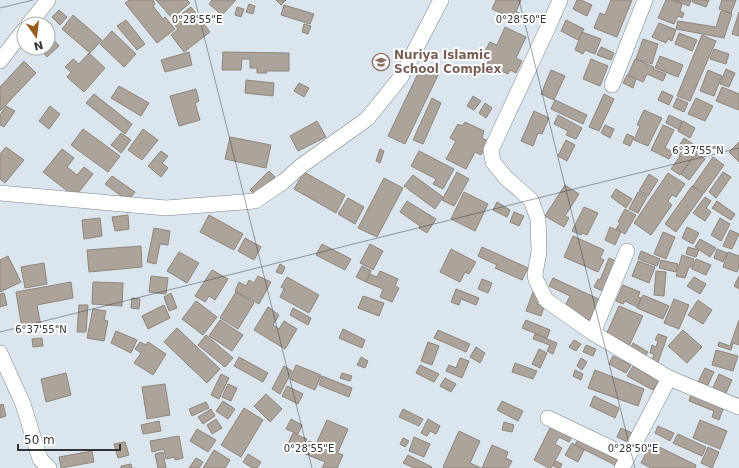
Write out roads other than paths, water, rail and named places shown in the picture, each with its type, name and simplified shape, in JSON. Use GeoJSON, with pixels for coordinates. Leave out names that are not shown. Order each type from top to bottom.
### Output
{"type":"FeatureCollection","features":[{"type":"Feature","properties":{"kind":"street"},"geometry":{"type":"LineString","coordinates":[[35,16],[48,0]]}},
{"type":"Feature","properties":{"kind":"street"},"geometry":{"type":"LineString","coordinates":[[0,193],[166,208],[255,201],[283,182],[301,166],[367,119],[400,77],[441,0]]}},
{"type":"Feature","properties":{"kind":"street"},"geometry":{"type":"LineString","coordinates":[[560,0],[491,150],[493,162],[506,178],[531,200],[538,219],[539,252],[535,274],[540,289],[546,300],[593,333],[669,378],[739,407]]}},
{"type":"Feature","properties":{"kind":"street"},"geometry":{"type":"LineString","coordinates":[[612,85],[645,0]]}},
{"type":"Feature","properties":{"kind":"street"},"geometry":{"type":"LineString","coordinates":[[0,61],[16,40]]}},
{"type":"Feature","properties":{"kind":"street"},"geometry":{"type":"LineString","coordinates":[[593,333],[627,251]]}},
{"type":"Feature","properties":{"kind":"street"},"geometry":{"type":"LineString","coordinates":[[0,354],[23,404],[40,459],[49,468]]}},
{"type":"Feature","properties":{"kind":"street"},"geometry":{"type":"LineString","coordinates":[[548,418],[625,462],[669,378]]}},
{"type":"Feature","properties":{"kind":"place","name":"Nuriya Islamic School Complex"},"geometry":{"type":"Point","coordinates":[381,62]}}]}
